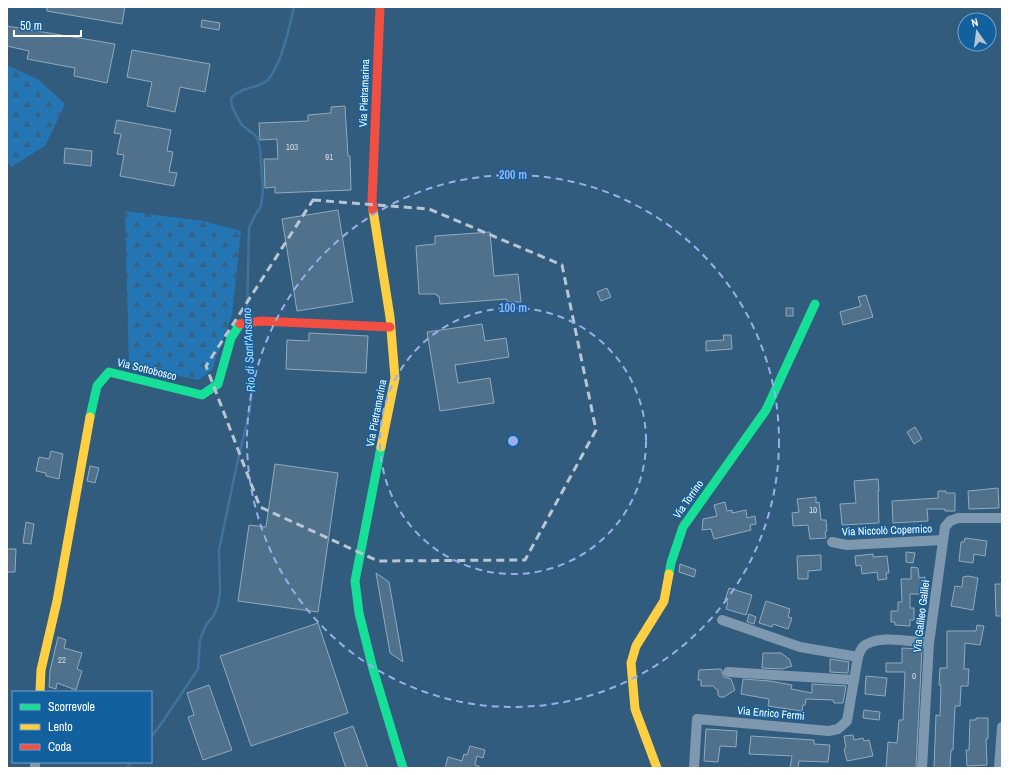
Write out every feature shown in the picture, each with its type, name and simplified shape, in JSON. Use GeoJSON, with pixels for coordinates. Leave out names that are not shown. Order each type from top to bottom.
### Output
{"type":"FeatureCollection","features":[{"type":"Feature","properties":{"kind":"street","name":"Via Pietramarina"},"geometry":{"type":"LineString","coordinates":[[380,7],[372,201],[390,327],[395,378],[360,551],[356,581],[359,613],[371,662],[403,768]]}},
{"type":"Feature","properties":{"kind":"street","name":"Via Torrino"},"geometry":{"type":"LineString","coordinates":[[657,768],[635,709],[631,663],[636,646],[664,601],[670,563],[683,527],[766,410],[815,304]]}},
{"type":"Feature","properties":{"kind":"street","name":"Via Sottobosco"},"geometry":{"type":"LineString","coordinates":[[40,691],[41,670],[57,601],[97,386],[109,372],[202,395],[218,384],[231,338],[236,328],[241,323],[255,321],[390,327]]}},
{"type":"Feature","properties":{"kind":"street","name":"Via Galileo Galilei"},"geometry":{"type":"LineString","coordinates":[[922,768],[929,643],[945,527],[950,520],[958,518],[1002,518]]}},
{"type":"Feature","properties":{"kind":"street","name":"Via Niccolò Copernico"},"geometry":{"type":"LineString","coordinates":[[832,542],[847,545],[943,540]]}},
{"type":"Feature","properties":{"kind":"street"},"geometry":{"type":"LineString","coordinates":[[722,620],[800,647],[858,657],[862,648],[871,642],[889,639],[929,643]]}},
{"type":"Feature","properties":{"kind":"street","name":"Via Enrico Fermi"},"geometry":{"type":"LineString","coordinates":[[694,768],[697,719],[830,731],[838,728],[847,721],[858,657]]}},
{"type":"Feature","properties":{"kind":"street"},"geometry":{"type":"LineString","coordinates":[[728,672],[854,680]]}},
{"type":"Feature","properties":{"kind":"street"},"geometry":{"type":"LineString","coordinates":[[999,768],[1002,727]]}},
{"type":"Feature","properties":{"kind":"highlighted area"},"geometry":{"type":"Polygon","coordinates":[[[313,200],[429,209],[562,265],[596,430],[525,560],[378,561],[260,507],[206,366],[313,200]]]}},
{"type":"Feature","properties":{"kind":"green space"},"geometry":{"type":"Polygon","coordinates":[[[7,65],[39,80],[65,104],[45,146],[11,167],[7,160],[7,65]]]}},
{"type":"Feature","properties":{"kind":"green space"},"geometry":{"type":"Polygon","coordinates":[[[125,211],[203,221],[241,231],[232,315],[212,370],[198,380],[129,365],[125,211]]]}},
{"type":"Feature","properties":{"kind":"building"},"geometry":{"type":"Polygon","coordinates":[[[47,7],[125,7],[122,24],[47,11],[47,7]]]}},
{"type":"Feature","properties":{"kind":"building"},"geometry":{"type":"Polygon","coordinates":[[[202,20],[220,23],[219,30],[201,27],[202,20]]]}},
{"type":"Feature","properties":{"kind":"building"},"geometry":{"type":"Polygon","coordinates":[[[7,26],[115,44],[107,83],[74,76],[75,68],[27,59],[29,51],[7,46],[7,26]]]}},
{"type":"Feature","properties":{"kind":"building"},"geometry":{"type":"Polygon","coordinates":[[[132,50],[210,64],[205,92],[180,87],[175,112],[147,106],[152,82],[127,77],[132,50]]]}},
{"type":"Feature","properties":{"kind":"building"},"geometry":{"type":"Polygon","coordinates":[[[345,106],[348,156],[350,156],[351,190],[275,193],[275,187],[265,188],[264,159],[278,159],[277,139],[260,140],[259,123],[308,121],[308,115],[331,113],[331,107],[345,106]]]}},
{"type":"Feature","properties":{"kind":"building"},"geometry":{"type":"Polygon","coordinates":[[[117,120],[171,130],[167,151],[173,152],[169,172],[177,173],[174,186],[120,176],[124,155],[117,154],[121,134],[114,133],[117,120]]]}},
{"type":"Feature","properties":{"kind":"building"},"geometry":{"type":"Polygon","coordinates":[[[65,148],[92,151],[91,166],[64,163],[65,148]]]}},
{"type":"Feature","properties":{"kind":"building"},"geometry":{"type":"Polygon","coordinates":[[[338,210],[353,302],[297,311],[282,219],[338,210]]]}},
{"type":"Feature","properties":{"kind":"building"},"geometry":{"type":"Polygon","coordinates":[[[490,232],[494,276],[518,274],[521,302],[507,302],[507,299],[440,304],[439,296],[436,294],[419,294],[416,246],[435,244],[435,236],[490,232]]]}},
{"type":"Feature","properties":{"kind":"building"},"geometry":{"type":"Polygon","coordinates":[[[607,288],[611,297],[601,301],[597,292],[607,288]]]}},
{"type":"Feature","properties":{"kind":"building"},"geometry":{"type":"Polygon","coordinates":[[[866,295],[873,317],[843,325],[840,312],[861,306],[858,297],[866,295]]]}},
{"type":"Feature","properties":{"kind":"building"},"geometry":{"type":"Polygon","coordinates":[[[786,308],[793,308],[793,316],[786,316],[786,308]]]}},
{"type":"Feature","properties":{"kind":"building"},"geometry":{"type":"Polygon","coordinates":[[[482,324],[485,341],[506,338],[509,357],[455,365],[458,383],[490,378],[494,403],[440,411],[427,332],[482,324]]]}},
{"type":"Feature","properties":{"kind":"building"},"geometry":{"type":"Polygon","coordinates":[[[309,333],[368,336],[366,373],[286,369],[287,340],[309,341],[309,333]]]}},
{"type":"Feature","properties":{"kind":"building"},"geometry":{"type":"Polygon","coordinates":[[[723,335],[731,335],[732,349],[706,351],[706,341],[724,340],[723,335]]]}},
{"type":"Feature","properties":{"kind":"building"},"geometry":{"type":"Polygon","coordinates":[[[915,427],[922,439],[914,444],[907,432],[915,427]]]}},
{"type":"Feature","properties":{"kind":"building"},"geometry":{"type":"Polygon","coordinates":[[[51,451],[63,454],[59,479],[46,476],[46,473],[36,471],[39,457],[49,459],[51,451]]]}},
{"type":"Feature","properties":{"kind":"building"},"geometry":{"type":"Polygon","coordinates":[[[275,464],[338,473],[318,612],[238,601],[249,525],[266,527],[275,464]]]}},
{"type":"Feature","properties":{"kind":"building"},"geometry":{"type":"Polygon","coordinates":[[[90,466],[99,468],[95,483],[87,481],[90,466]]]}},
{"type":"Feature","properties":{"kind":"building"},"geometry":{"type":"Polygon","coordinates":[[[878,479],[879,523],[842,525],[840,504],[856,503],[854,481],[878,479]]]}},
{"type":"Feature","properties":{"kind":"building"},"geometry":{"type":"Polygon","coordinates":[[[998,488],[999,508],[969,509],[968,491],[998,488]]]}},
{"type":"Feature","properties":{"kind":"building"},"geometry":{"type":"Polygon","coordinates":[[[938,491],[955,493],[955,511],[945,511],[945,509],[927,509],[928,521],[893,523],[892,501],[938,498],[938,491]]]}},
{"type":"Feature","properties":{"kind":"building"},"geometry":{"type":"Polygon","coordinates":[[[816,497],[816,503],[819,502],[821,520],[826,520],[826,538],[810,539],[808,525],[793,526],[792,513],[799,512],[797,499],[816,497]]]}},
{"type":"Feature","properties":{"kind":"building"},"geometry":{"type":"Polygon","coordinates":[[[725,502],[727,511],[732,510],[732,513],[746,510],[747,518],[755,516],[756,524],[750,525],[751,530],[714,539],[711,529],[702,530],[703,519],[717,516],[714,505],[725,502]]]}},
{"type":"Feature","properties":{"kind":"building"},"geometry":{"type":"Polygon","coordinates":[[[26,522],[34,524],[31,544],[23,543],[26,522]]]}},
{"type":"Feature","properties":{"kind":"building"},"geometry":{"type":"Polygon","coordinates":[[[965,538],[987,541],[985,556],[974,554],[973,563],[959,561],[961,542],[964,542],[965,538]]]}},
{"type":"Feature","properties":{"kind":"building"},"geometry":{"type":"Polygon","coordinates":[[[7,549],[16,549],[15,572],[7,572],[7,549]]]}},
{"type":"Feature","properties":{"kind":"building"},"geometry":{"type":"Polygon","coordinates":[[[906,552],[915,553],[913,563],[906,562],[906,552]]]}},
{"type":"Feature","properties":{"kind":"building"},"geometry":{"type":"Polygon","coordinates":[[[873,554],[873,557],[887,556],[889,573],[886,573],[887,579],[878,580],[877,572],[862,574],[861,565],[856,566],[855,556],[873,554]]]}},
{"type":"Feature","properties":{"kind":"building"},"geometry":{"type":"Polygon","coordinates":[[[821,555],[821,570],[808,571],[808,579],[798,579],[797,556],[821,555]]]}},
{"type":"Feature","properties":{"kind":"building"},"geometry":{"type":"Polygon","coordinates":[[[680,564],[696,570],[694,577],[679,572],[680,564]]]}},
{"type":"Feature","properties":{"kind":"building"},"geometry":{"type":"Polygon","coordinates":[[[911,567],[918,568],[919,578],[925,577],[929,594],[910,594],[910,608],[914,608],[914,620],[910,620],[910,626],[895,625],[895,622],[891,622],[891,611],[898,611],[898,602],[902,602],[901,579],[911,579],[911,567]]]}},
{"type":"Feature","properties":{"kind":"building"},"geometry":{"type":"Polygon","coordinates":[[[376,573],[389,582],[403,662],[390,653],[376,573]]]}},
{"type":"Feature","properties":{"kind":"building"},"geometry":{"type":"Polygon","coordinates":[[[968,576],[978,578],[973,610],[951,606],[955,586],[962,587],[963,577],[968,576]]]}},
{"type":"Feature","properties":{"kind":"building"},"geometry":{"type":"Polygon","coordinates":[[[995,584],[1002,584],[1002,616],[996,616],[995,584]]]}},
{"type":"Feature","properties":{"kind":"building"},"geometry":{"type":"Polygon","coordinates":[[[729,588],[752,595],[746,615],[726,609],[728,602],[725,600],[729,588]]]}},
{"type":"Feature","properties":{"kind":"building"},"geometry":{"type":"Polygon","coordinates":[[[766,601],[790,609],[788,617],[792,618],[788,629],[773,624],[772,627],[759,623],[766,601]]]}},
{"type":"Feature","properties":{"kind":"building"},"geometry":{"type":"Polygon","coordinates":[[[749,614],[756,617],[754,624],[747,622],[749,614]]]}},
{"type":"Feature","properties":{"kind":"building"},"geometry":{"type":"Polygon","coordinates":[[[318,623],[348,713],[251,746],[220,656],[318,623]]]}},
{"type":"Feature","properties":{"kind":"building"},"geometry":{"type":"Polygon","coordinates":[[[977,625],[984,626],[980,645],[965,643],[964,669],[969,669],[968,686],[961,686],[960,706],[955,706],[953,750],[951,750],[950,768],[934,768],[936,715],[940,716],[940,668],[947,668],[947,631],[976,631],[977,625]]]}},
{"type":"Feature","properties":{"kind":"building"},"geometry":{"type":"Polygon","coordinates":[[[58,637],[66,640],[64,648],[82,653],[77,669],[82,671],[76,690],[57,683],[56,689],[49,687],[50,671],[58,637]]]}},
{"type":"Feature","properties":{"kind":"building"},"geometry":{"type":"Polygon","coordinates":[[[902,648],[922,649],[916,768],[886,768],[888,742],[897,743],[899,720],[903,720],[905,672],[886,672],[886,663],[902,663],[902,648]]]}},
{"type":"Feature","properties":{"kind":"building"},"geometry":{"type":"Polygon","coordinates":[[[763,653],[781,653],[789,659],[792,666],[782,669],[762,668],[763,653]]]}},
{"type":"Feature","properties":{"kind":"building"},"geometry":{"type":"Polygon","coordinates":[[[830,659],[849,662],[848,673],[830,672],[830,659]]]}},
{"type":"Feature","properties":{"kind":"building"},"geometry":{"type":"Polygon","coordinates":[[[721,669],[724,677],[731,679],[735,690],[724,697],[720,697],[718,695],[718,691],[713,686],[701,686],[701,680],[698,680],[699,670],[721,669]]]}},
{"type":"Feature","properties":{"kind":"building"},"geometry":{"type":"Polygon","coordinates":[[[866,676],[887,678],[885,696],[865,694],[866,676]]]}},
{"type":"Feature","properties":{"kind":"building"},"geometry":{"type":"Polygon","coordinates":[[[743,679],[770,681],[792,685],[791,689],[812,693],[812,684],[846,687],[843,703],[834,703],[833,700],[806,699],[802,711],[768,706],[769,699],[741,694],[743,679]]]}},
{"type":"Feature","properties":{"kind":"building"},"geometry":{"type":"Polygon","coordinates":[[[209,685],[232,750],[203,760],[188,717],[194,715],[187,693],[209,685]]]}},
{"type":"Feature","properties":{"kind":"building"},"geometry":{"type":"Polygon","coordinates":[[[864,710],[880,712],[879,720],[863,718],[864,710]]]}},
{"type":"Feature","properties":{"kind":"building"},"geometry":{"type":"Polygon","coordinates":[[[976,718],[988,718],[988,739],[986,739],[987,765],[967,766],[966,750],[969,750],[970,720],[976,720],[976,718]]]}},
{"type":"Feature","properties":{"kind":"building"},"geometry":{"type":"Polygon","coordinates":[[[353,726],[368,768],[346,768],[334,733],[353,726]]]}},
{"type":"Feature","properties":{"kind":"building"},"geometry":{"type":"Polygon","coordinates":[[[706,729],[737,731],[736,747],[720,746],[718,762],[704,761],[706,729]]]}},
{"type":"Feature","properties":{"kind":"building"},"geometry":{"type":"Polygon","coordinates":[[[853,735],[854,740],[863,738],[864,741],[869,740],[873,756],[847,761],[844,749],[846,748],[844,736],[853,735]]]}},
{"type":"Feature","properties":{"kind":"building"},"geometry":{"type":"Polygon","coordinates":[[[751,736],[814,740],[814,744],[830,745],[828,762],[799,761],[798,768],[790,768],[792,756],[749,754],[751,736]]]}},
{"type":"Feature","properties":{"kind":"building"},"geometry":{"type":"Polygon","coordinates":[[[470,746],[485,750],[483,758],[477,756],[475,765],[479,766],[479,768],[445,768],[448,757],[462,761],[464,754],[467,755],[470,746]]]}},
{"type":"Feature","properties":{"kind":"waterway","name":"Rio di Sant'Ansano"},"geometry":{"type":"LineString","coordinates":[[247,318],[249,228],[261,206],[263,190],[260,148],[257,137],[242,125],[236,115],[232,106],[231,98],[243,90],[265,82],[270,77],[284,48],[294,7]]}},
{"type":"Feature","properties":{"kind":"waterway","name":"Rio di Sant'Ansano"},"geometry":{"type":"LineString","coordinates":[[152,736],[198,669],[200,640],[206,625],[214,615],[218,605],[220,593],[219,550],[250,410],[253,381],[248,327]]}},
{"type":"Feature","properties":{"kind":"waterway","name":"Rio di Sant'Ansano"},"geometry":{"type":"LineString","coordinates":[[127,768],[130,763]]}},
{"type":"Feature","properties":{"kind":"traffic: fast"},"geometry":{"type":"LineString","coordinates":[[669,574],[671,563],[683,527],[766,410],[815,304]]}},
{"type":"Feature","properties":{"kind":"traffic: fast"},"geometry":{"type":"LineString","coordinates":[[90,417],[97,386],[109,372],[202,395],[218,384],[231,338],[240,324]]}},
{"type":"Feature","properties":{"kind":"traffic: fast"},"geometry":{"type":"LineString","coordinates":[[381,447],[355,581],[359,613],[373,669],[403,768]]}},
{"type":"Feature","properties":{"kind":"traffic: slow"},"geometry":{"type":"LineString","coordinates":[[373,210],[390,317],[395,378],[381,447]]}},
{"type":"Feature","properties":{"kind":"traffic: slow"},"geometry":{"type":"LineString","coordinates":[[40,691],[41,670],[57,601],[90,417]]}},
{"type":"Feature","properties":{"kind":"traffic: slow"},"geometry":{"type":"LineString","coordinates":[[657,768],[635,709],[631,663],[636,646],[664,601],[669,574]]}},
{"type":"Feature","properties":{"kind":"traffic: jam"},"geometry":{"type":"LineString","coordinates":[[373,210],[372,201],[380,7]]}},
{"type":"Feature","properties":{"kind":"traffic: jam"},"geometry":{"type":"LineString","coordinates":[[240,324],[261,321],[390,327]]}}]}
